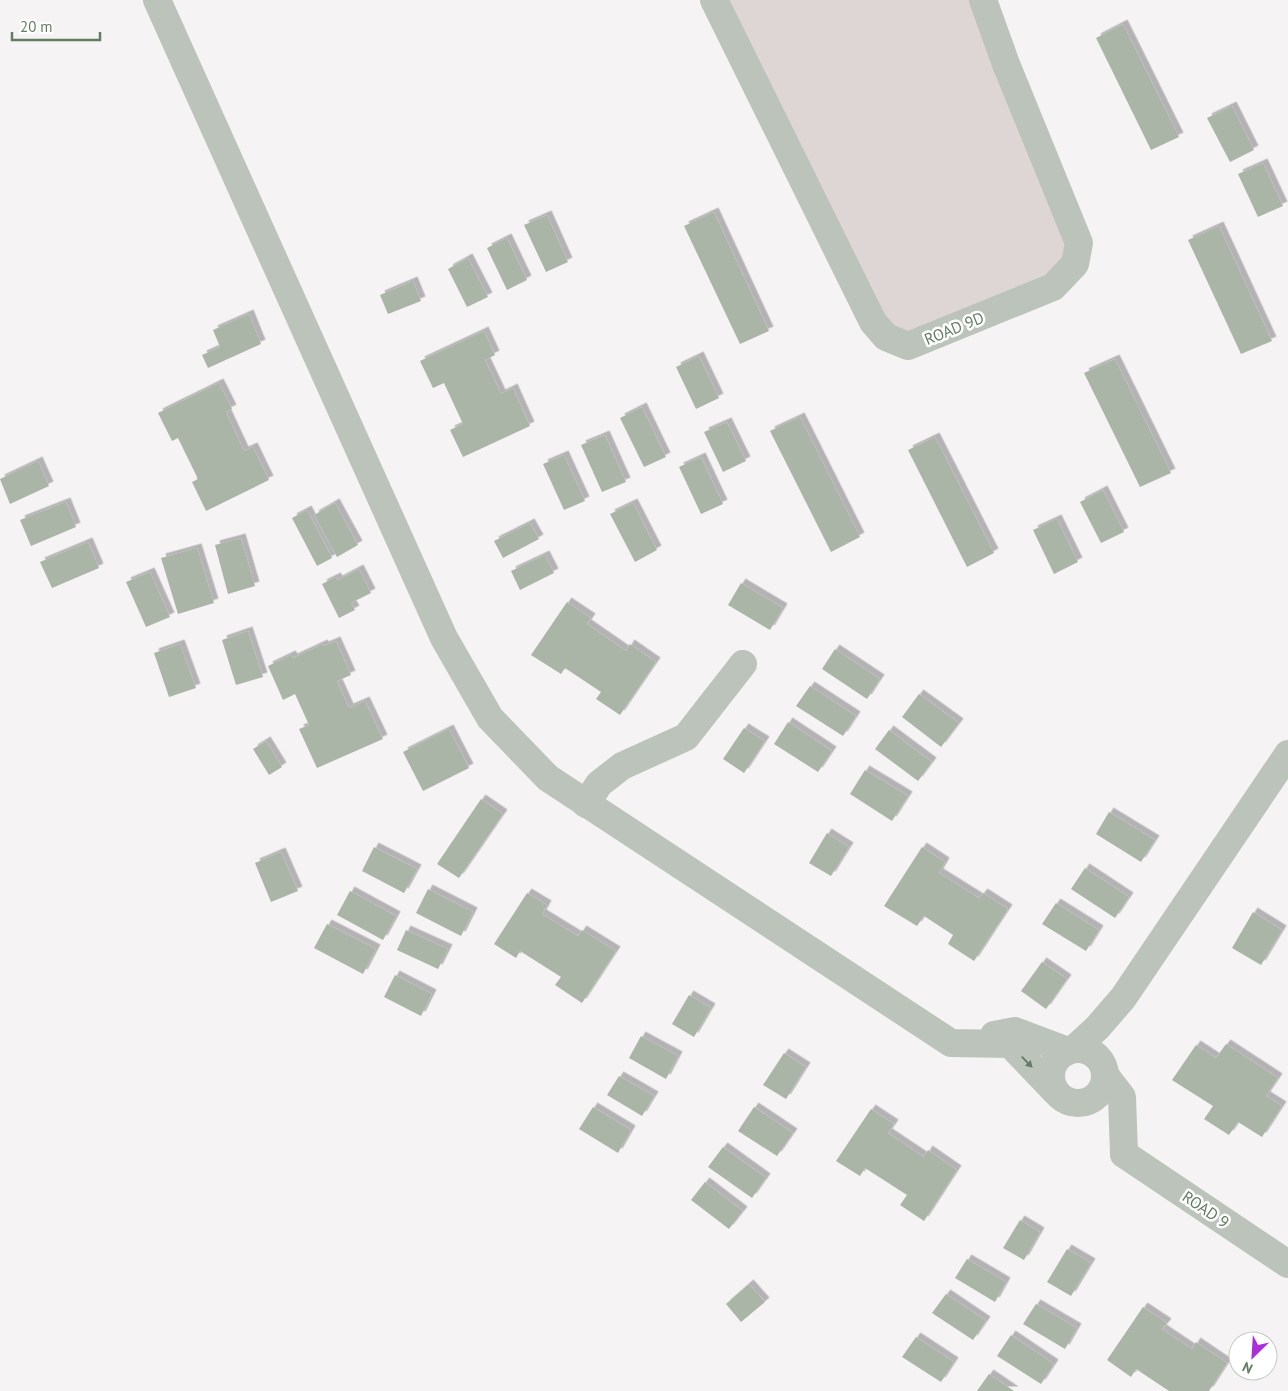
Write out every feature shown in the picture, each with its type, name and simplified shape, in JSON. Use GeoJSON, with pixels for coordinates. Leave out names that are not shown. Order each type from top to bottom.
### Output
{"type":"FeatureCollection","features":[{"type":"Feature","properties":{"kind":"street"},"geometry":{"type":"LineString","coordinates":[[156,0],[444,638],[490,718],[548,778],[951,1043],[1010,1044],[1064,1097],[1114,1114],[1124,1154]]}},
{"type":"Feature","properties":{"kind":"street","name":"ROAD 9D"},"geometry":{"type":"LineString","coordinates":[[714,0],[872,322],[886,337],[908,346],[1053,287],[1075,264],[1079,243],[1006,64],[983,0]]}},
{"type":"Feature","properties":{"kind":"street"},"geometry":{"type":"LineString","coordinates":[[586,804],[599,784],[622,766],[686,736],[742,664]]}},
{"type":"Feature","properties":{"kind":"street"},"geometry":{"type":"LineString","coordinates":[[1124,998],[1110,1033],[1103,1086],[1096,1096],[1086,1102],[1064,1097],[1050,1080],[1052,1068],[1058,1057],[1071,1050],[1097,1028],[1124,998],[1288,754]]}},
{"type":"Feature","properties":{"kind":"street"},"geometry":{"type":"LineString","coordinates":[[951,1043],[1015,1031],[1071,1050],[1091,1052],[1122,1097],[1124,1154]]}},
{"type":"Feature","properties":{"kind":"street","name":"ROAD 9"},"geometry":{"type":"LineString","coordinates":[[1124,1154],[1288,1264]]}},
{"type":"Feature","properties":{"kind":"shaded area"},"geometry":{"type":"Polygon","coordinates":[[[724,0],[970,0],[1067,238],[1067,252],[1052,276],[911,335],[890,327],[724,0]]]}},
{"type":"Feature","properties":{"kind":"building"},"geometry":{"type":"Polygon","coordinates":[[[1123,24],[1179,137],[1151,150],[1096,38],[1123,24]]]}},
{"type":"Feature","properties":{"kind":"building"},"geometry":{"type":"Polygon","coordinates":[[[1232,106],[1254,150],[1230,162],[1207,118],[1232,106]]]}},
{"type":"Feature","properties":{"kind":"building"},"geometry":{"type":"Polygon","coordinates":[[[1263,163],[1283,206],[1258,217],[1238,174],[1263,163]]]}},
{"type":"Feature","properties":{"kind":"building"},"geometry":{"type":"Polygon","coordinates":[[[714,212],[769,331],[740,344],[684,226],[714,212]]]}},
{"type":"Feature","properties":{"kind":"building"},"geometry":{"type":"Polygon","coordinates":[[[547,215],[568,262],[546,272],[524,225],[547,215]]]}},
{"type":"Feature","properties":{"kind":"building"},"geometry":{"type":"Polygon","coordinates":[[[1219,226],[1272,341],[1241,354],[1188,240],[1219,226]]]}},
{"type":"Feature","properties":{"kind":"building"},"geometry":{"type":"Polygon","coordinates":[[[507,238],[527,280],[507,290],[487,248],[507,238]]]}},
{"type":"Feature","properties":{"kind":"building"},"geometry":{"type":"Polygon","coordinates":[[[468,258],[488,297],[467,307],[448,269],[468,258]]]}},
{"type":"Feature","properties":{"kind":"building"},"geometry":{"type":"Polygon","coordinates":[[[413,281],[421,301],[388,314],[380,295],[413,281]]]}},
{"type":"Feature","properties":{"kind":"building"},"geometry":{"type":"Polygon","coordinates":[[[249,314],[261,344],[208,368],[202,355],[220,347],[213,330],[249,314]]]}},
{"type":"Feature","properties":{"kind":"building"},"geometry":{"type":"Polygon","coordinates":[[[484,331],[495,355],[485,360],[501,394],[513,388],[530,426],[463,457],[450,430],[463,424],[444,383],[433,388],[420,361],[484,331]]]}},
{"type":"Feature","properties":{"kind":"building"},"geometry":{"type":"Polygon","coordinates":[[[699,356],[719,398],[696,409],[676,367],[699,356]]]}},
{"type":"Feature","properties":{"kind":"building"},"geometry":{"type":"Polygon","coordinates":[[[1115,359],[1171,473],[1140,487],[1084,373],[1115,359]]]}},
{"type":"Feature","properties":{"kind":"building"},"geometry":{"type":"Polygon","coordinates":[[[219,383],[232,409],[226,412],[244,451],[253,447],[269,480],[206,511],[192,482],[198,479],[178,438],[172,441],[158,413],[219,383]]]}},
{"type":"Feature","properties":{"kind":"building"},"geometry":{"type":"Polygon","coordinates":[[[642,407],[666,457],[644,467],[620,418],[642,407]]]}},
{"type":"Feature","properties":{"kind":"building"},"geometry":{"type":"Polygon","coordinates":[[[800,417],[860,537],[831,552],[770,431],[800,417]]]}},
{"type":"Feature","properties":{"kind":"building"},"geometry":{"type":"Polygon","coordinates":[[[727,422],[746,461],[723,472],[704,432],[727,422]]]}},
{"type":"Feature","properties":{"kind":"building"},"geometry":{"type":"Polygon","coordinates":[[[605,435],[626,482],[602,492],[581,445],[605,435]]]}},
{"type":"Feature","properties":{"kind":"building"},"geometry":{"type":"Polygon","coordinates":[[[935,437],[994,553],[967,567],[908,450],[935,437]]]}},
{"type":"Feature","properties":{"kind":"building"},"geometry":{"type":"Polygon","coordinates":[[[564,455],[585,501],[564,510],[543,464],[564,455]]]}},
{"type":"Feature","properties":{"kind":"building"},"geometry":{"type":"Polygon","coordinates":[[[701,457],[723,504],[701,514],[679,467],[701,457]]]}},
{"type":"Feature","properties":{"kind":"building"},"geometry":{"type":"Polygon","coordinates":[[[38,461],[49,486],[10,504],[0,479],[38,461]]]}},
{"type":"Feature","properties":{"kind":"building"},"geometry":{"type":"Polygon","coordinates":[[[1103,490],[1124,532],[1101,543],[1080,502],[1103,490]]]}},
{"type":"Feature","properties":{"kind":"building"},"geometry":{"type":"Polygon","coordinates":[[[66,502],[76,527],[31,546],[20,520],[66,502]]]}},
{"type":"Feature","properties":{"kind":"building"},"geometry":{"type":"Polygon","coordinates":[[[335,503],[358,545],[337,557],[314,515],[335,503]]]}},
{"type":"Feature","properties":{"kind":"building"},"geometry":{"type":"Polygon","coordinates":[[[633,503],[657,550],[635,562],[610,514],[633,503]]]}},
{"type":"Feature","properties":{"kind":"building"},"geometry":{"type":"Polygon","coordinates":[[[307,510],[332,558],[317,566],[292,518],[307,510]]]}},
{"type":"Feature","properties":{"kind":"building"},"geometry":{"type":"Polygon","coordinates":[[[1057,519],[1078,562],[1054,574],[1033,530],[1057,519]]]}},
{"type":"Feature","properties":{"kind":"building"},"geometry":{"type":"Polygon","coordinates":[[[530,523],[539,539],[503,558],[494,541],[530,523]]]}},
{"type":"Feature","properties":{"kind":"building"},"geometry":{"type":"Polygon","coordinates":[[[241,538],[255,586],[228,594],[215,545],[241,538]]]}},
{"type":"Feature","properties":{"kind":"building"},"geometry":{"type":"Polygon","coordinates":[[[88,542],[99,568],[52,588],[40,562],[88,542]]]}},
{"type":"Feature","properties":{"kind":"building"},"geometry":{"type":"Polygon","coordinates":[[[197,548],[214,603],[178,614],[161,558],[197,548]]]}},
{"type":"Feature","properties":{"kind":"building"},"geometry":{"type":"Polygon","coordinates":[[[545,555],[554,573],[520,590],[511,571],[545,555]]]}},
{"type":"Feature","properties":{"kind":"building"},"geometry":{"type":"Polygon","coordinates":[[[359,569],[371,593],[351,603],[355,610],[339,618],[322,584],[336,577],[338,580],[359,569]]]}},
{"type":"Feature","properties":{"kind":"building"},"geometry":{"type":"Polygon","coordinates":[[[150,572],[170,617],[146,627],[126,582],[150,572]]]}},
{"type":"Feature","properties":{"kind":"building"},"geometry":{"type":"Polygon","coordinates":[[[741,583],[783,608],[770,630],[728,605],[741,583]]]}},
{"type":"Feature","properties":{"kind":"building"},"geometry":{"type":"Polygon","coordinates":[[[567,602],[591,618],[587,624],[626,651],[630,644],[656,662],[620,715],[596,699],[601,692],[565,668],[561,674],[531,655],[567,602]]]}},
{"type":"Feature","properties":{"kind":"building"},"geometry":{"type":"Polygon","coordinates":[[[248,631],[263,677],[236,685],[222,640],[248,631]]]}},
{"type":"Feature","properties":{"kind":"building"},"geometry":{"type":"Polygon","coordinates":[[[336,641],[351,675],[337,681],[349,708],[365,701],[383,739],[317,768],[299,729],[309,725],[295,694],[283,700],[268,666],[291,655],[293,658],[323,644],[324,646],[336,641]]]}},
{"type":"Feature","properties":{"kind":"building"},"geometry":{"type":"Polygon","coordinates":[[[180,644],[196,688],[169,697],[154,653],[180,644]]]}},
{"type":"Feature","properties":{"kind":"building"},"geometry":{"type":"Polygon","coordinates":[[[835,649],[880,679],[867,699],[822,669],[835,649]]]}},
{"type":"Feature","properties":{"kind":"building"},"geometry":{"type":"Polygon","coordinates":[[[810,686],[856,716],[843,736],[796,706],[810,686]]]}},
{"type":"Feature","properties":{"kind":"building"},"geometry":{"type":"Polygon","coordinates":[[[919,694],[959,723],[941,747],[902,717],[919,694]]]}},
{"type":"Feature","properties":{"kind":"building"},"geometry":{"type":"Polygon","coordinates":[[[788,722],[832,751],[818,772],[774,744],[788,722]]]}},
{"type":"Feature","properties":{"kind":"building"},"geometry":{"type":"Polygon","coordinates":[[[744,728],[765,741],[744,773],[723,759],[744,728]]]}},
{"type":"Feature","properties":{"kind":"building"},"geometry":{"type":"Polygon","coordinates":[[[449,729],[469,768],[423,791],[403,752],[449,729]]]}},
{"type":"Feature","properties":{"kind":"building"},"geometry":{"type":"Polygon","coordinates":[[[889,730],[932,762],[918,781],[875,749],[889,730]]]}},
{"type":"Feature","properties":{"kind":"building"},"geometry":{"type":"Polygon","coordinates":[[[266,741],[282,767],[269,775],[253,749],[266,741]]]}},
{"type":"Feature","properties":{"kind":"building"},"geometry":{"type":"Polygon","coordinates":[[[865,770],[908,796],[892,821],[850,794],[865,770]]]}},
{"type":"Feature","properties":{"kind":"building"},"geometry":{"type":"Polygon","coordinates":[[[481,799],[503,814],[459,878],[437,864],[481,799]]]}},
{"type":"Feature","properties":{"kind":"building"},"geometry":{"type":"Polygon","coordinates":[[[1109,812],[1155,840],[1141,862],[1096,834],[1109,812]]]}},
{"type":"Feature","properties":{"kind":"building"},"geometry":{"type":"Polygon","coordinates":[[[827,833],[849,847],[831,876],[809,863],[827,833]]]}},
{"type":"Feature","properties":{"kind":"building"},"geometry":{"type":"Polygon","coordinates":[[[374,847],[417,869],[404,893],[362,871],[374,847]]]}},
{"type":"Feature","properties":{"kind":"building"},"geometry":{"type":"Polygon","coordinates":[[[922,847],[945,862],[939,873],[979,898],[983,893],[1008,909],[974,961],[948,944],[953,935],[924,916],[917,926],[884,906],[922,847]]]}},
{"type":"Feature","properties":{"kind":"building"},"geometry":{"type":"Polygon","coordinates":[[[281,852],[298,891],[271,902],[255,863],[281,852]]]}},
{"type":"Feature","properties":{"kind":"building"},"geometry":{"type":"Polygon","coordinates":[[[1085,868],[1129,897],[1115,918],[1071,889],[1085,868]]]}},
{"type":"Feature","properties":{"kind":"building"},"geometry":{"type":"Polygon","coordinates":[[[428,889],[473,912],[461,936],[416,913],[428,889]]]}},
{"type":"Feature","properties":{"kind":"building"},"geometry":{"type":"Polygon","coordinates":[[[350,891],[396,916],[383,940],[337,915],[350,891]]]}},
{"type":"Feature","properties":{"kind":"building"},"geometry":{"type":"Polygon","coordinates":[[[527,893],[547,905],[542,914],[578,936],[582,930],[616,951],[582,1003],[555,985],[561,977],[520,951],[516,958],[494,944],[527,893]]]}},
{"type":"Feature","properties":{"kind":"building"},"geometry":{"type":"Polygon","coordinates":[[[1056,903],[1099,930],[1086,951],[1042,924],[1056,903]]]}},
{"type":"Feature","properties":{"kind":"building"},"geometry":{"type":"Polygon","coordinates":[[[1253,912],[1282,930],[1261,965],[1232,948],[1253,912]]]}},
{"type":"Feature","properties":{"kind":"building"},"geometry":{"type":"Polygon","coordinates":[[[327,924],[376,949],[363,974],[314,948],[327,924]]]}},
{"type":"Feature","properties":{"kind":"building"},"geometry":{"type":"Polygon","coordinates":[[[406,930],[448,949],[438,969],[397,950],[406,930]]]}},
{"type":"Feature","properties":{"kind":"building"},"geometry":{"type":"Polygon","coordinates":[[[1042,962],[1067,979],[1046,1009],[1021,991],[1042,962]]]}},
{"type":"Feature","properties":{"kind":"building"},"geometry":{"type":"Polygon","coordinates":[[[395,975],[432,994],[421,1016],[384,997],[395,975]]]}},
{"type":"Feature","properties":{"kind":"building"},"geometry":{"type":"Polygon","coordinates":[[[689,995],[711,1008],[694,1037],[672,1024],[689,995]]]}},
{"type":"Feature","properties":{"kind":"building"},"geometry":{"type":"Polygon","coordinates":[[[641,1036],[678,1056],[666,1079],[629,1058],[641,1036]]]}},
{"type":"Feature","properties":{"kind":"building"},"geometry":{"type":"Polygon","coordinates":[[[1226,1044],[1278,1078],[1266,1096],[1282,1106],[1262,1137],[1238,1122],[1229,1135],[1204,1119],[1213,1106],[1172,1080],[1196,1045],[1216,1058],[1226,1044]]]}},
{"type":"Feature","properties":{"kind":"building"},"geometry":{"type":"Polygon","coordinates":[[[784,1053],[806,1067],[786,1099],[763,1085],[784,1053]]]}},
{"type":"Feature","properties":{"kind":"building"},"geometry":{"type":"Polygon","coordinates":[[[619,1076],[654,1096],[642,1116],[607,1095],[619,1076]]]}},
{"type":"Feature","properties":{"kind":"building"},"geometry":{"type":"Polygon","coordinates":[[[593,1107],[631,1130],[618,1153],[579,1129],[593,1107]]]}},
{"type":"Feature","properties":{"kind":"building"},"geometry":{"type":"Polygon","coordinates":[[[754,1107],[793,1133],[777,1156],[738,1131],[754,1107]]]}},
{"type":"Feature","properties":{"kind":"building"},"geometry":{"type":"Polygon","coordinates":[[[871,1109],[894,1124],[888,1133],[924,1157],[928,1150],[957,1170],[924,1221],[900,1205],[907,1195],[865,1168],[860,1176],[836,1161],[871,1109]]]}},
{"type":"Feature","properties":{"kind":"building"},"geometry":{"type":"Polygon","coordinates":[[[723,1147],[766,1178],[752,1198],[708,1167],[723,1147]]]}},
{"type":"Feature","properties":{"kind":"building"},"geometry":{"type":"Polygon","coordinates":[[[705,1182],[743,1211],[729,1229],[691,1200],[705,1182]]]}},
{"type":"Feature","properties":{"kind":"building"},"geometry":{"type":"Polygon","coordinates":[[[1020,1220],[1040,1232],[1024,1260],[1003,1248],[1020,1220]]]}},
{"type":"Feature","properties":{"kind":"building"},"geometry":{"type":"Polygon","coordinates":[[[1067,1249],[1091,1263],[1071,1296],[1047,1282],[1067,1249]]]}},
{"type":"Feature","properties":{"kind":"building"},"geometry":{"type":"Polygon","coordinates":[[[967,1259],[1006,1282],[995,1302],[955,1278],[967,1259]]]}},
{"type":"Feature","properties":{"kind":"building"},"geometry":{"type":"Polygon","coordinates":[[[749,1284],[765,1302],[741,1322],[726,1304],[749,1284]]]}},
{"type":"Feature","properties":{"kind":"building"},"geometry":{"type":"Polygon","coordinates":[[[946,1294],[986,1321],[973,1340],[932,1313],[946,1294]]]}},
{"type":"Feature","properties":{"kind":"building"},"geometry":{"type":"Polygon","coordinates":[[[1036,1304],[1077,1328],[1065,1349],[1023,1324],[1036,1304]]]}},
{"type":"Feature","properties":{"kind":"building"},"geometry":{"type":"Polygon","coordinates":[[[1143,1307],[1167,1323],[1162,1329],[1192,1349],[1196,1342],[1227,1363],[1209,1391],[1169,1391],[1136,1369],[1131,1377],[1107,1360],[1143,1307]]]}},
{"type":"Feature","properties":{"kind":"building"},"geometry":{"type":"Polygon","coordinates":[[[1011,1335],[1054,1364],[1041,1384],[997,1356],[1011,1335]]]}},
{"type":"Feature","properties":{"kind":"building"},"geometry":{"type":"Polygon","coordinates":[[[916,1337],[954,1362],[941,1382],[902,1357],[916,1337]]]}},
{"type":"Feature","properties":{"kind":"building"},"geometry":{"type":"Polygon","coordinates":[[[989,1374],[1014,1391],[977,1391],[989,1374]]]}}]}
